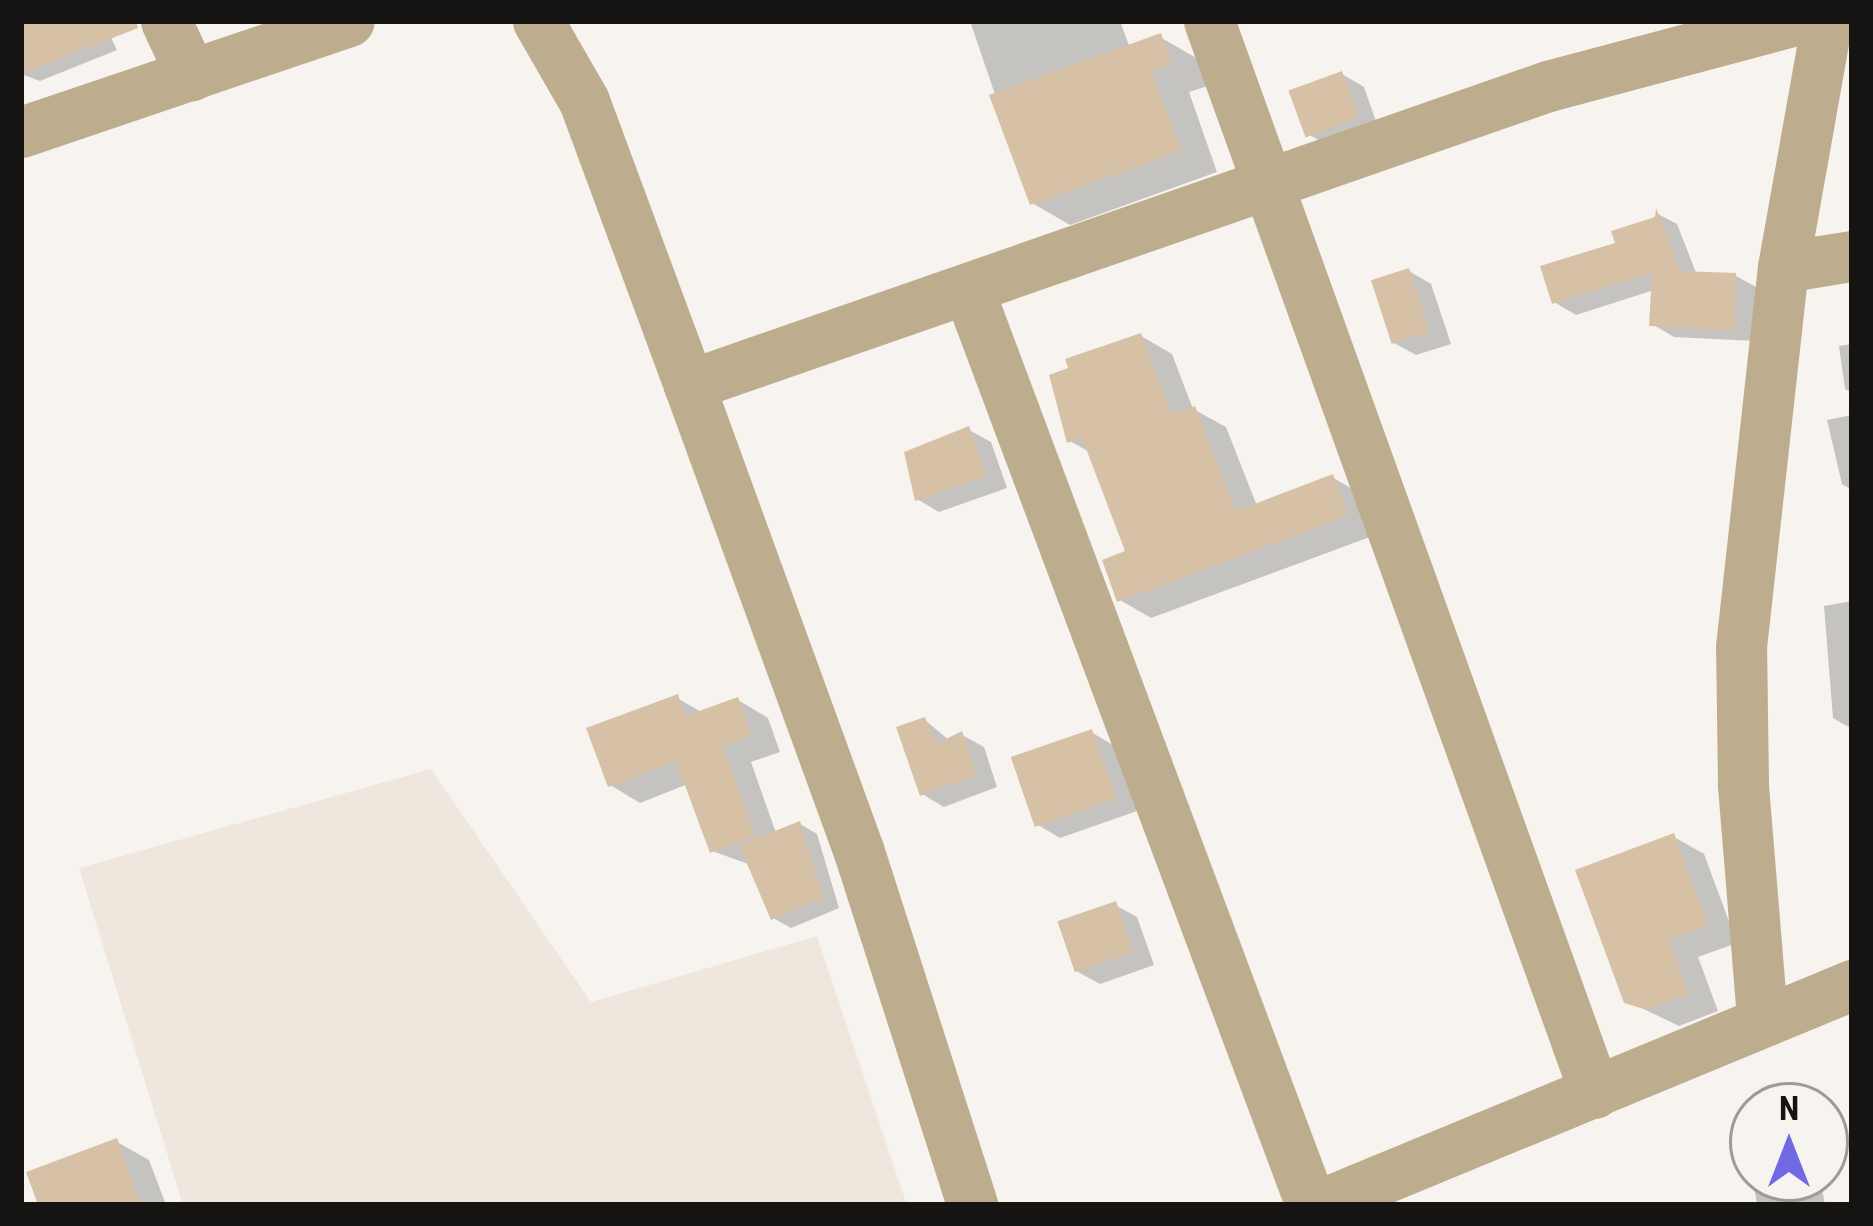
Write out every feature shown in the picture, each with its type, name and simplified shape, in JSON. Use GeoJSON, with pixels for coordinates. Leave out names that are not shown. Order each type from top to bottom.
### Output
{"type":"FeatureCollection","features":[{"type":"Feature","properties":{"kind":"street"},"geometry":{"type":"LineString","coordinates":[[166,21],[191,75]]}},
{"type":"Feature","properties":{"kind":"street"},"geometry":{"type":"LineString","coordinates":[[21,132],[349,21]]}},
{"type":"Feature","properties":{"kind":"street"},"geometry":{"type":"LineString","coordinates":[[538,21],[584,101],[859,852],[972,1205]]}},
{"type":"Feature","properties":{"kind":"street"},"geometry":{"type":"LineString","coordinates":[[1209,21],[1595,1093]]}},
{"type":"Feature","properties":{"kind":"street"},"geometry":{"type":"LineString","coordinates":[[688,385],[970,294],[1547,86],[1792,21]]}},
{"type":"Feature","properties":{"kind":"street"},"geometry":{"type":"LineString","coordinates":[[1762,1017],[1743,784],[1741,647],[1783,267],[1827,21]]}},
{"type":"Feature","properties":{"kind":"street"},"geometry":{"type":"LineString","coordinates":[[1783,267],[1852,256]]}},
{"type":"Feature","properties":{"kind":"street"},"geometry":{"type":"LineString","coordinates":[[970,294],[1315,1205],[1595,1093],[1762,1017],[1852,985]]}},
{"type":"Feature","properties":{"kind":"shaded area"},"geometry":{"type":"Polygon","coordinates":[[[431,769],[591,1002],[817,936],[907,1205],[183,1205],[79,868],[431,769]]]}},
{"type":"Feature","properties":{"kind":"building"},"geometry":{"type":"Polygon","coordinates":[[[21,21],[136,21],[138,28],[21,74],[21,21]]]}},
{"type":"Feature","properties":{"kind":"building"},"geometry":{"type":"Polygon","coordinates":[[[1161,33],[1172,64],[1152,71],[1181,151],[1030,205],[989,95],[1161,33]]]}},
{"type":"Feature","properties":{"kind":"building"},"geometry":{"type":"Polygon","coordinates":[[[1342,71],[1359,118],[1306,137],[1288,90],[1342,71]]]}},
{"type":"Feature","properties":{"kind":"building"},"geometry":{"type":"Polygon","coordinates":[[[1656,208],[1680,271],[1736,273],[1734,331],[1649,326],[1652,273],[1552,304],[1540,266],[1615,243],[1611,231],[1655,217],[1656,208]]]}},
{"type":"Feature","properties":{"kind":"building"},"geometry":{"type":"Polygon","coordinates":[[[1409,268],[1430,332],[1392,344],[1371,280],[1409,268]]]}},
{"type":"Feature","properties":{"kind":"building"},"geometry":{"type":"Polygon","coordinates":[[[1141,333],[1171,413],[1195,406],[1236,511],[1333,474],[1348,516],[1117,602],[1102,560],[1125,551],[1082,438],[1067,443],[1049,375],[1068,368],[1065,359],[1141,333]]]}},
{"type":"Feature","properties":{"kind":"building"},"geometry":{"type":"Polygon","coordinates":[[[969,426],[987,476],[915,501],[904,452],[969,426]]]}},
{"type":"Feature","properties":{"kind":"building"},"geometry":{"type":"Polygon","coordinates":[[[678,694],[685,716],[738,697],[751,735],[723,745],[755,836],[710,853],[676,761],[608,787],[586,728],[678,694]]]}},
{"type":"Feature","properties":{"kind":"building"},"geometry":{"type":"Polygon","coordinates":[[[925,717],[936,744],[962,731],[977,775],[920,796],[896,727],[925,717]]]}},
{"type":"Feature","properties":{"kind":"building"},"geometry":{"type":"Polygon","coordinates":[[[1092,729],[1116,799],[1035,827],[1011,757],[1092,729]]]}},
{"type":"Feature","properties":{"kind":"building"},"geometry":{"type":"Polygon","coordinates":[[[800,821],[823,898],[771,920],[739,845],[800,821]]]}},
{"type":"Feature","properties":{"kind":"building"},"geometry":{"type":"Polygon","coordinates":[[[1674,833],[1708,926],[1669,940],[1689,994],[1647,1010],[1624,1003],[1575,870],[1674,833]]]}},
{"type":"Feature","properties":{"kind":"building"},"geometry":{"type":"Polygon","coordinates":[[[1116,901],[1134,952],[1075,972],[1057,921],[1116,901]]]}},
{"type":"Feature","properties":{"kind":"building"},"geometry":{"type":"Polygon","coordinates":[[[117,1138],[141,1205],[38,1205],[26,1172],[117,1138]]]}}]}
